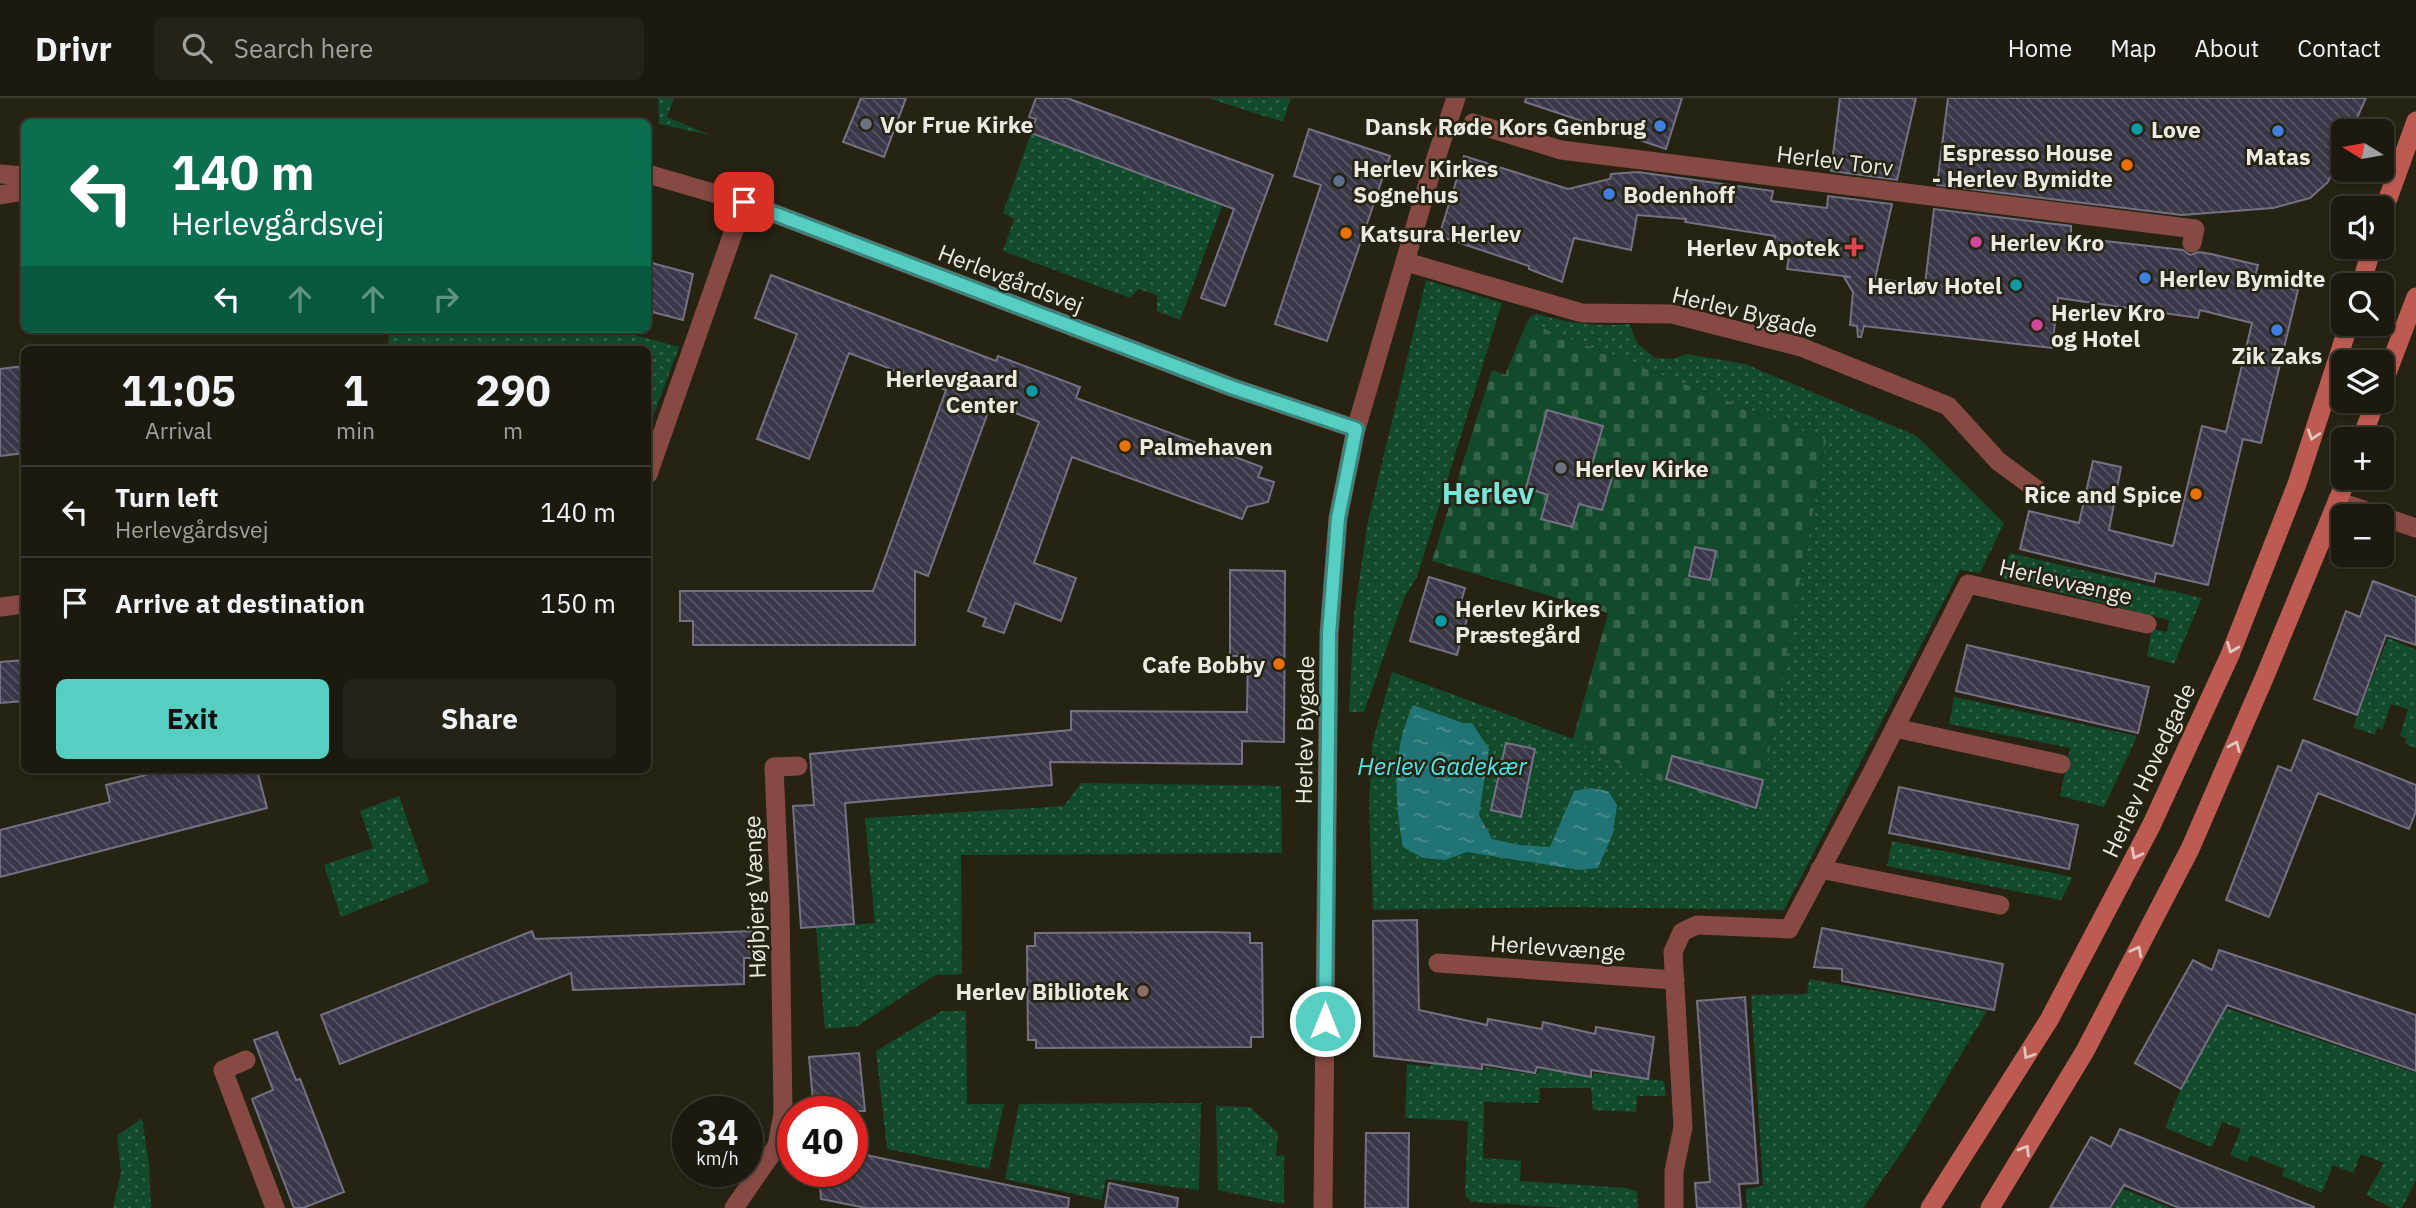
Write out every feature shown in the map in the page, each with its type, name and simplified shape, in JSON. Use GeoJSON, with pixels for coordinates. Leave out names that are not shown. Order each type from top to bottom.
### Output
{"type":"FeatureCollection","features":[{"type":"Feature","properties":{"kind":"main road"},"geometry":{"type":"LineString","coordinates":[[2389,196],[2416,121]]}},
{"type":"Feature","properties":{"kind":"main road"},"geometry":{"type":"LineString","coordinates":[[2394,355],[2416,298]]}},
{"type":"Feature","properties":{"kind":"main road","name":"Herlev Hovedgade"},"geometry":{"type":"LineString","coordinates":[[1930,1208],[2049,1020],[2151,826],[2230,655],[2293,495],[2345,336]]}},
{"type":"Feature","properties":{"kind":"main road"},"geometry":{"type":"LineString","coordinates":[[1990,1208],[2085,1051],[2190,849],[2342,490]]}},
{"type":"Feature","properties":{"kind":"street","name":"Herlev Bygade"},"geometry":{"type":"LineString","coordinates":[[1323,1208],[1329,634],[1338,518],[1356,429],[1430,176],[1456,98]]}},
{"type":"Feature","properties":{"kind":"street","name":"Herlev Torv"},"geometry":{"type":"LineString","coordinates":[[1473,123],[1561,150],[2194,236]]}},
{"type":"Feature","properties":{"kind":"street"},"geometry":{"type":"LineString","coordinates":[[0,174],[21,176]]}},
{"type":"Feature","properties":{"kind":"street","name":"Herlevgårdsvej"},"geometry":{"type":"LineString","coordinates":[[651,175],[744,202],[1231,387],[1356,429]]}},
{"type":"Feature","properties":{"kind":"street"},"geometry":{"type":"LineString","coordinates":[[0,195],[21,192]]}},
{"type":"Feature","properties":{"kind":"street"},"geometry":{"type":"LineString","coordinates":[[651,466],[744,202]]}},
{"type":"Feature","properties":{"kind":"street","name":"Herlev Bygade"},"geometry":{"type":"LineString","coordinates":[[1406,262],[1582,313],[1672,314],[1801,347],[1948,406],[1998,461],[2036,489]]}},
{"type":"Feature","properties":{"kind":"street"},"geometry":{"type":"LineString","coordinates":[[2337,501],[2416,528]]}},
{"type":"Feature","properties":{"kind":"street","name":"Herlevvænge"},"geometry":{"type":"LineString","coordinates":[[1674,1208],[1674,1171],[1684,1127],[1673,952],[1682,932],[1697,925],[1788,929],[1968,584],[2147,624]]}},
{"type":"Feature","properties":{"kind":"street"},"geometry":{"type":"LineString","coordinates":[[0,607],[21,604]]}},
{"type":"Feature","properties":{"kind":"street"},"geometry":{"type":"LineString","coordinates":[[1895,728],[2061,764]]}},
{"type":"Feature","properties":{"kind":"street","name":"Højbjerg Vænge"},"geometry":{"type":"LineString","coordinates":[[734,1208],[777,1146],[783,1113],[780,906],[774,768],[797,765]]}},
{"type":"Feature","properties":{"kind":"street"},"geometry":{"type":"LineString","coordinates":[[1820,869],[2000,905]]}},
{"type":"Feature","properties":{"kind":"street","name":"Herlevvænge"},"geometry":{"type":"LineString","coordinates":[[1438,963],[1675,980]]}},
{"type":"Feature","properties":{"kind":"street"},"geometry":{"type":"LineString","coordinates":[[246,1060],[223,1070],[275,1208]]}},
{"type":"Feature","properties":{"kind":"green space"},"geometry":{"type":"Polygon","coordinates":[[[658,98],[674,98],[667,117],[710,135],[659,124],[658,98]]]}},
{"type":"Feature","properties":{"kind":"green space"},"geometry":{"type":"Polygon","coordinates":[[[1208,98],[1291,98],[1283,122],[1208,98]]]}},
{"type":"Feature","properties":{"kind":"green space"},"geometry":{"type":"Polygon","coordinates":[[[1031,133],[1223,204],[1180,320],[1157,311],[1157,295],[1138,289],[1130,298],[1003,251],[1014,219],[1003,213],[1031,133]]]}},
{"type":"Feature","properties":{"kind":"green space"},"geometry":{"type":"Polygon","coordinates":[[[1426,280],[1502,303],[1417,577],[1405,596],[1364,712],[1349,712],[1354,615],[1368,521],[1426,280]]]}},
{"type":"Feature","properties":{"kind":"green space"},"geometry":{"type":"Polygon","coordinates":[[[1532,315],[1582,324],[1629,324],[1638,344],[1655,358],[1673,359],[1687,354],[1745,364],[1917,436],[2004,523],[1980,573],[1960,570],[1784,910],[1566,907],[1373,910],[1369,807],[1372,744],[1392,672],[1573,739],[1617,763],[1660,781],[1758,811],[1826,440],[1527,322],[1532,315]]]}},
{"type":"Feature","properties":{"kind":"green space"},"geometry":{"type":"Polygon","coordinates":[[[1527,322],[1826,440],[1758,811],[1660,781],[1617,763],[1573,739],[1608,613],[1432,561],[1492,370],[1505,375],[1527,322]]]}},
{"type":"Feature","properties":{"kind":"green space"},"geometry":{"type":"Polygon","coordinates":[[[389,333],[628,333],[679,347],[651,422],[651,346],[388,346],[389,333]]]}},
{"type":"Feature","properties":{"kind":"green space"},"geometry":{"type":"Polygon","coordinates":[[[2010,553],[2202,598],[2174,664],[2147,656],[2152,629],[2167,632],[2169,620],[1998,577],[2010,553]]]}},
{"type":"Feature","properties":{"kind":"green space"},"geometry":{"type":"Polygon","coordinates":[[[2388,638],[2416,650],[2416,748],[2405,744],[2407,738],[2400,736],[2408,709],[2391,704],[2382,730],[2377,728],[2375,735],[2353,727],[2388,638]]]}},
{"type":"Feature","properties":{"kind":"green space"},"geometry":{"type":"Polygon","coordinates":[[[1954,697],[2137,736],[2104,807],[2060,796],[2070,748],[1949,724],[1954,697]]]}},
{"type":"Feature","properties":{"kind":"green space"},"geometry":{"type":"Polygon","coordinates":[[[1081,783],[1281,786],[1282,853],[961,855],[962,974],[935,975],[858,1026],[825,1029],[816,928],[875,923],[865,818],[1064,806],[1081,783]]]}},
{"type":"Feature","properties":{"kind":"green space"},"geometry":{"type":"Polygon","coordinates":[[[399,796],[429,882],[341,917],[324,865],[373,848],[360,811],[399,796]]]}},
{"type":"Feature","properties":{"kind":"green space"},"geometry":{"type":"Polygon","coordinates":[[[1892,841],[2073,877],[2061,900],[1887,866],[1892,841]]]}},
{"type":"Feature","properties":{"kind":"green space"},"geometry":{"type":"Polygon","coordinates":[[[1809,979],[1987,1011],[1908,1143],[1863,1208],[1747,1208],[1746,1189],[1763,1186],[1751,995],[1807,994],[1809,979]]]}},
{"type":"Feature","properties":{"kind":"green space"},"geometry":{"type":"Polygon","coordinates":[[[2226,1008],[2416,1073],[2416,1180],[2402,1208],[2392,1208],[2366,1195],[2384,1163],[2361,1154],[2353,1173],[2333,1165],[2322,1193],[2282,1176],[2284,1169],[2250,1155],[2247,1162],[2230,1155],[2241,1129],[2222,1122],[2212,1147],[2165,1128],[2179,1093],[2226,1008]]]}},
{"type":"Feature","properties":{"kind":"green space"},"geometry":{"type":"Polygon","coordinates":[[[942,1011],[966,1011],[967,1104],[1004,1104],[989,1169],[887,1149],[876,1051],[942,1011]]]}},
{"type":"Feature","properties":{"kind":"green space"},"geometry":{"type":"Polygon","coordinates":[[[1432,1063],[1484,1071],[1485,1067],[1537,1075],[1539,1069],[1593,1077],[1594,1073],[1664,1081],[1666,1096],[1637,1096],[1636,1112],[1593,1110],[1591,1088],[1540,1088],[1539,1103],[1484,1102],[1483,1158],[1521,1161],[1520,1181],[1637,1191],[1638,1208],[1568,1208],[1472,1202],[1465,1196],[1468,1121],[1405,1118],[1407,1064],[1430,1067],[1432,1063]]]}},
{"type":"Feature","properties":{"kind":"green space"},"geometry":{"type":"Polygon","coordinates":[[[1201,1103],[1199,1190],[1106,1179],[1102,1200],[1005,1179],[1019,1104],[1201,1103]]]}},
{"type":"Feature","properties":{"kind":"green space"},"geometry":{"type":"Polygon","coordinates":[[[1216,1106],[1250,1107],[1278,1133],[1276,1156],[1284,1155],[1284,1204],[1218,1190],[1216,1106]]]}},
{"type":"Feature","properties":{"kind":"green space"},"geometry":{"type":"Polygon","coordinates":[[[142,1118],[149,1164],[151,1208],[113,1208],[121,1172],[117,1136],[142,1118]]]}},
{"type":"Feature","properties":{"kind":"green space"},"geometry":{"type":"Polygon","coordinates":[[[2123,1189],[2171,1208],[2112,1208],[2123,1189]]]}},
{"type":"Feature","properties":{"kind":"water","name":"Herlev Gadekær"},"geometry":{"type":"Polygon","coordinates":[[[1413,705],[1463,723],[1472,723],[1489,749],[1479,815],[1492,839],[1519,845],[1550,847],[1574,791],[1591,788],[1608,791],[1617,805],[1613,833],[1598,868],[1580,870],[1467,852],[1445,860],[1423,858],[1403,847],[1397,793],[1398,757],[1413,705]]]}},
{"type":"Feature","properties":{"kind":"building","name":"Vor Frue Kirke"},"geometry":{"type":"Polygon","coordinates":[[[861,98],[906,98],[884,157],[843,142],[861,98]]]}},
{"type":"Feature","properties":{"kind":"building"},"geometry":{"type":"Polygon","coordinates":[[[1036,98],[1067,98],[1273,175],[1225,306],[1201,298],[1234,209],[1031,133],[1036,119],[1029,117],[1036,98]]]}},
{"type":"Feature","properties":{"kind":"building"},"geometry":{"type":"Polygon","coordinates":[[[1526,98],[1682,98],[1666,149],[1525,102],[1526,98]]]}},
{"type":"Feature","properties":{"kind":"building"},"geometry":{"type":"Polygon","coordinates":[[[1840,98],[1916,98],[1897,180],[1831,171],[1840,98]]]}},
{"type":"Feature","properties":{"kind":"building"},"geometry":{"type":"Polygon","coordinates":[[[1948,98],[2366,98],[2356,119],[2331,119],[2331,175],[2328,182],[2310,198],[2273,208],[2182,215],[1937,185],[1948,98]]]}},
{"type":"Feature","properties":{"kind":"building"},"geometry":{"type":"Polygon","coordinates":[[[1309,129],[1390,156],[1327,341],[1275,324],[1321,185],[1294,176],[1309,129]]]}},
{"type":"Feature","properties":{"kind":"building"},"geometry":{"type":"Polygon","coordinates":[[[1464,156],[1568,189],[1610,179],[1611,174],[1638,172],[1773,191],[1771,201],[1827,208],[1828,196],[1892,204],[1875,279],[1925,284],[1934,209],[2071,226],[2071,237],[2183,250],[2190,255],[2199,252],[2258,265],[2254,280],[2298,290],[2261,443],[2243,439],[2208,585],[2156,573],[2154,582],[2020,549],[2029,511],[2079,523],[2093,461],[2121,467],[2109,530],[2173,546],[2202,426],[2226,432],[2252,323],[2200,310],[2198,318],[2058,298],[2052,348],[1864,326],[1861,337],[1858,337],[1857,326],[1850,325],[1853,292],[1844,277],[1851,277],[1787,269],[1790,250],[1773,247],[1775,236],[1685,222],[1686,219],[1637,215],[1631,250],[1574,238],[1562,282],[1529,269],[1529,266],[1439,236],[1464,156]]]}},
{"type":"Feature","properties":{"kind":"building"},"geometry":{"type":"Polygon","coordinates":[[[651,263],[693,274],[683,320],[651,312],[651,263]]]}},
{"type":"Feature","properties":{"kind":"building"},"geometry":{"type":"Polygon","coordinates":[[[771,275],[996,361],[998,356],[1080,387],[1076,398],[1262,467],[1258,477],[1274,482],[1268,502],[1247,507],[1242,519],[1072,457],[1034,563],[1076,578],[1061,621],[1015,603],[1004,633],[983,626],[986,618],[968,611],[1039,422],[991,404],[928,576],[915,571],[915,645],[693,645],[693,621],[680,621],[680,591],[873,591],[946,390],[849,353],[809,459],[757,439],[797,334],[755,318],[771,275]]]}},
{"type":"Feature","properties":{"kind":"building"},"geometry":{"type":"Polygon","coordinates":[[[21,366],[21,453],[0,456],[0,369],[21,366]]]}},
{"type":"Feature","properties":{"kind":"building","name":"Herlev Kirke"},"geometry":{"type":"Polygon","coordinates":[[[1547,410],[1603,426],[1590,471],[1612,478],[1602,510],[1579,504],[1572,527],[1541,519],[1548,495],[1526,488],[1547,410]]]}},
{"type":"Feature","properties":{"kind":"building"},"geometry":{"type":"Polygon","coordinates":[[[1695,547],[1716,551],[1710,580],[1689,576],[1695,547]]]}},
{"type":"Feature","properties":{"kind":"building"},"geometry":{"type":"Polygon","coordinates":[[[1230,570],[1285,571],[1284,742],[1242,741],[1242,764],[1050,762],[1052,785],[845,803],[854,924],[801,928],[793,806],[814,805],[810,754],[1071,730],[1071,711],[1247,712],[1248,656],[1230,656],[1230,570]]]}},
{"type":"Feature","properties":{"kind":"building","name":"Herlev Kirkes Præstegård"},"geometry":{"type":"Polygon","coordinates":[[[1429,577],[1465,588],[1459,609],[1469,611],[1457,655],[1410,641],[1429,577]]]}},
{"type":"Feature","properties":{"kind":"building"},"geometry":{"type":"Polygon","coordinates":[[[2373,581],[2416,597],[2416,645],[2386,635],[2357,715],[2314,699],[2346,611],[2360,617],[2373,581]]]}},
{"type":"Feature","properties":{"kind":"building"},"geometry":{"type":"Polygon","coordinates":[[[1967,645],[2149,687],[2138,733],[1956,691],[1967,645]]]}},
{"type":"Feature","properties":{"kind":"building"},"geometry":{"type":"Polygon","coordinates":[[[21,660],[21,701],[0,703],[0,662],[21,660]]]}},
{"type":"Feature","properties":{"kind":"building"},"geometry":{"type":"Polygon","coordinates":[[[2303,740],[2416,785],[2416,811],[2409,829],[2318,793],[2269,917],[2226,900],[2278,766],[2291,771],[2303,740]]]}},
{"type":"Feature","properties":{"kind":"building"},"geometry":{"type":"Polygon","coordinates":[[[1506,743],[1535,749],[1521,817],[1491,810],[1506,743]]]}},
{"type":"Feature","properties":{"kind":"building"},"geometry":{"type":"Polygon","coordinates":[[[1672,756],[1763,780],[1756,808],[1666,779],[1672,756]]]}},
{"type":"Feature","properties":{"kind":"building"},"geometry":{"type":"Polygon","coordinates":[[[153,773],[258,773],[267,808],[0,877],[0,830],[110,802],[106,785],[153,773]]]}},
{"type":"Feature","properties":{"kind":"building"},"geometry":{"type":"Polygon","coordinates":[[[1899,787],[2078,825],[2069,869],[1889,833],[1899,787]]]}},
{"type":"Feature","properties":{"kind":"building"},"geometry":{"type":"Polygon","coordinates":[[[1417,920],[1419,1010],[1487,1025],[1488,1019],[1542,1029],[1543,1022],[1595,1034],[1596,1027],[1654,1037],[1648,1079],[1591,1070],[1591,1077],[1537,1067],[1535,1073],[1482,1064],[1482,1069],[1374,1056],[1373,921],[1417,920]]]}},
{"type":"Feature","properties":{"kind":"building"},"geometry":{"type":"Polygon","coordinates":[[[1822,928],[2003,964],[1994,1010],[1842,981],[1842,969],[1814,967],[1822,928]]]}},
{"type":"Feature","properties":{"kind":"building"},"geometry":{"type":"Polygon","coordinates":[[[532,931],[535,939],[753,931],[755,958],[744,958],[744,984],[573,990],[571,973],[340,1064],[321,1015],[532,931]]]}},
{"type":"Feature","properties":{"kind":"building","name":"Herlev Bibliotek"},"geometry":{"type":"Polygon","coordinates":[[[1035,933],[1250,933],[1250,943],[1262,943],[1263,1037],[1251,1037],[1251,1047],[1036,1048],[1036,1040],[1028,1040],[1027,946],[1035,946],[1035,933]]]}},
{"type":"Feature","properties":{"kind":"building"},"geometry":{"type":"Polygon","coordinates":[[[2219,950],[2416,1015],[2416,1071],[2227,1005],[2181,1089],[2135,1063],[2193,960],[2212,970],[2219,950]]]}},
{"type":"Feature","properties":{"kind":"building"},"geometry":{"type":"Polygon","coordinates":[[[1745,997],[1758,1183],[1739,1184],[1741,1208],[1697,1208],[1695,1183],[1710,1182],[1697,1001],[1745,997]]]}},
{"type":"Feature","properties":{"kind":"building"},"geometry":{"type":"Polygon","coordinates":[[[277,1032],[296,1080],[300,1079],[344,1192],[303,1208],[294,1208],[252,1099],[273,1090],[254,1040],[277,1032]]]}},
{"type":"Feature","properties":{"kind":"building"},"geometry":{"type":"Polygon","coordinates":[[[859,1053],[863,1096],[813,1096],[809,1057],[859,1053]]]}},
{"type":"Feature","properties":{"kind":"building"},"geometry":{"type":"Polygon","coordinates":[[[2120,1129],[2314,1208],[2179,1208],[2124,1185],[2110,1208],[2050,1208],[2091,1137],[2111,1147],[2120,1129]]]}},
{"type":"Feature","properties":{"kind":"building"},"geometry":{"type":"Polygon","coordinates":[[[1366,1133],[1409,1133],[1408,1208],[1365,1208],[1366,1133]]]}},
{"type":"Feature","properties":{"kind":"building"},"geometry":{"type":"Polygon","coordinates":[[[868,1155],[1069,1198],[1068,1208],[866,1208],[821,1199],[820,1187],[868,1187],[868,1155]]]}},
{"type":"Feature","properties":{"kind":"building"},"geometry":{"type":"Polygon","coordinates":[[[1109,1183],[1178,1198],[1177,1208],[1105,1208],[1109,1183]]]}},
{"type":"Feature","properties":{"kind":"place","name":"Vor Frue Kirke"},"geometry":{"type":"Point","coordinates":[866,124]}},
{"type":"Feature","properties":{"kind":"place","name":"Dansk Røde Kors Genbrug"},"geometry":{"type":"Point","coordinates":[1660,126]}},
{"type":"Feature","properties":{"kind":"place","name":"Love"},"geometry":{"type":"Point","coordinates":[2137,129]}},
{"type":"Feature","properties":{"kind":"place","name":"Matas"},"geometry":{"type":"Point","coordinates":[2278,131]}},
{"type":"Feature","properties":{"kind":"place","name":"Espresso House - Herlev Bymidte"},"geometry":{"type":"Point","coordinates":[2127,165]}},
{"type":"Feature","properties":{"kind":"place","name":"Herlev Kirkes Sognehus"},"geometry":{"type":"Point","coordinates":[1339,181]}},
{"type":"Feature","properties":{"kind":"place","name":"Bodenhoff"},"geometry":{"type":"Point","coordinates":[1609,194]}},
{"type":"Feature","properties":{"kind":"place","name":"Katsura Herlev"},"geometry":{"type":"Point","coordinates":[1346,233]}},
{"type":"Feature","properties":{"kind":"place","name":"Herlev Kro"},"geometry":{"type":"Point","coordinates":[1976,242]}},
{"type":"Feature","properties":{"kind":"place","name":"Herlev Apotek"},"geometry":{"type":"Point","coordinates":[1854,247]}},
{"type":"Feature","properties":{"kind":"place","name":"Herlev Bymidte"},"geometry":{"type":"Point","coordinates":[2145,278]}},
{"type":"Feature","properties":{"kind":"place","name":"Herløv Hotel"},"geometry":{"type":"Point","coordinates":[2016,285]}},
{"type":"Feature","properties":{"kind":"place","name":"Herlev Kro og Hotel"},"geometry":{"type":"Point","coordinates":[2037,325]}},
{"type":"Feature","properties":{"kind":"place","name":"Zik Zaks"},"geometry":{"type":"Point","coordinates":[2277,330]}},
{"type":"Feature","properties":{"kind":"place","name":"Herlevgaard Center"},"geometry":{"type":"Point","coordinates":[1032,391]}},
{"type":"Feature","properties":{"kind":"place","name":"Palmehaven"},"geometry":{"type":"Point","coordinates":[1125,446]}},
{"type":"Feature","properties":{"kind":"place","name":"Herlev Kirke"},"geometry":{"type":"Point","coordinates":[1561,468]}},
{"type":"Feature","properties":{"kind":"place","name":"Rice and Spice"},"geometry":{"type":"Point","coordinates":[2196,494]}},
{"type":"Feature","properties":{"kind":"place","name":"Herlev Kirkes Præstegård"},"geometry":{"type":"Point","coordinates":[1441,621]}},
{"type":"Feature","properties":{"kind":"place","name":"Cafe Bobby"},"geometry":{"type":"Point","coordinates":[1279,664]}},
{"type":"Feature","properties":{"kind":"place","name":"Herlev Bibliotek"},"geometry":{"type":"Point","coordinates":[1143,991]}},
{"type":"Feature","properties":{"kind":"district","name":"Herlev"},"geometry":{"type":"Point","coordinates":[1488,492]}},
{"type":"Feature","properties":{"kind":"route"},"geometry":{"type":"LineString","coordinates":[[744,202],[1231,387],[1356,429],[1338,518],[1329,634],[1325,1021]]}}]}
